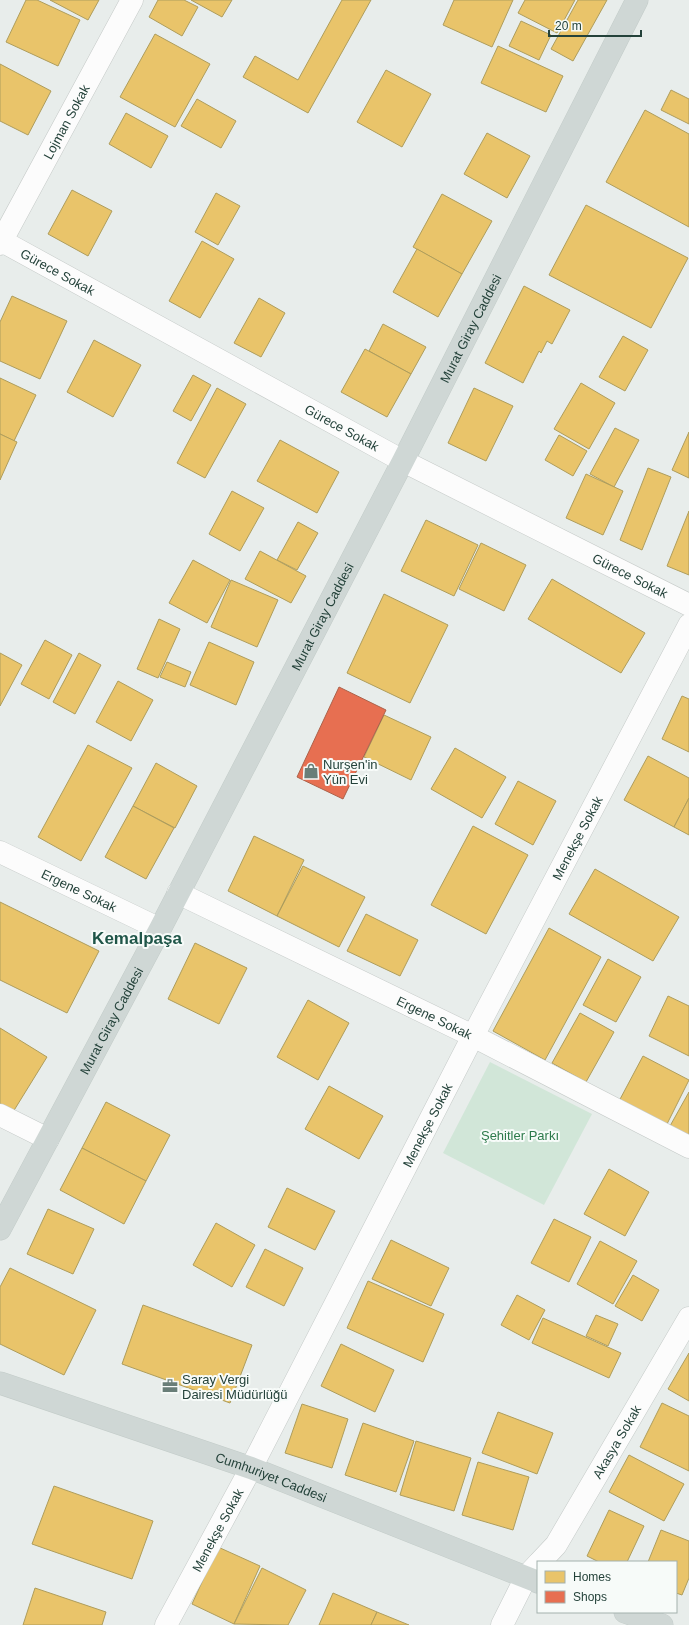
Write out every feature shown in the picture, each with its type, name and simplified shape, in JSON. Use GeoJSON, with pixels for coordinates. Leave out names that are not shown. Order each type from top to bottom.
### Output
{"type":"FeatureCollection","features":[{"type":"Feature","properties":{"kind":"main road","name":"Murat Giray Caddesi"},"geometry":{"type":"LineString","coordinates":[[0,1229],[160,928],[403,461],[637,0]]}},
{"type":"Feature","properties":{"kind":"main road","name":"Cumhuriyet Caddesi"},"geometry":{"type":"LineString","coordinates":[[0,1383],[252,1468],[536,1571]]}},
{"type":"Feature","properties":{"kind":"main road"},"geometry":{"type":"LineString","coordinates":[[628,1613],[662,1625]]}},
{"type":"Feature","properties":{"kind":"street","name":"Lojman Sokak"},"geometry":{"type":"LineString","coordinates":[[1,241],[132,0]]}},
{"type":"Feature","properties":{"kind":"street","name":"Gürece Sokak"},"geometry":{"type":"LineString","coordinates":[[1,241],[403,461],[689,605]]}},
{"type":"Feature","properties":{"kind":"street","name":"Menekşe Sokak"},"geometry":{"type":"LineString","coordinates":[[166,1625],[252,1468],[473,1036],[689,626]]}},
{"type":"Feature","properties":{"kind":"street","name":"Ergene Sokak"},"geometry":{"type":"LineString","coordinates":[[0,852],[160,928]]}},
{"type":"Feature","properties":{"kind":"street","name":"Ergene Sokak"},"geometry":{"type":"LineString","coordinates":[[178,893],[473,1036],[689,1147]]}},
{"type":"Feature","properties":{"kind":"street"},"geometry":{"type":"LineString","coordinates":[[0,1115],[48,1139]]}},
{"type":"Feature","properties":{"kind":"street","name":"Akasya Sokak"},"geometry":{"type":"LineString","coordinates":[[544,1561],[556,1545],[689,1318]]}},
{"type":"Feature","properties":{"kind":"street","name":"Akasya Sokak"},"geometry":{"type":"LineString","coordinates":[[502,1625],[536,1571]]}},
{"type":"Feature","properties":{"kind":"green space","name":"Şehitler Parkı"},"geometry":{"type":"Polygon","coordinates":[[[490,1062],[592,1114],[544,1205],[443,1153],[490,1062]]]}},
{"type":"Feature","properties":{"kind":"building: Homes"},"geometry":{"type":"Polygon","coordinates":[[[26,0],[37,0],[80,20],[58,66],[6,42],[26,0]]]}},
{"type":"Feature","properties":{"kind":"building: Homes"},"geometry":{"type":"Polygon","coordinates":[[[50,0],[99,0],[88,20],[50,0]]]}},
{"type":"Feature","properties":{"kind":"building: Homes"},"geometry":{"type":"Polygon","coordinates":[[[158,0],[184,0],[198,7],[182,36],[149,17],[158,0]]]}},
{"type":"Feature","properties":{"kind":"building: Homes"},"geometry":{"type":"Polygon","coordinates":[[[191,0],[232,0],[222,17],[191,0]]]}},
{"type":"Feature","properties":{"kind":"building: Homes"},"geometry":{"type":"Polygon","coordinates":[[[342,0],[371,0],[308,113],[243,77],[255,56],[298,80],[342,0]]]}},
{"type":"Feature","properties":{"kind":"building: Homes"},"geometry":{"type":"Polygon","coordinates":[[[454,0],[513,0],[492,47],[443,25],[454,0]]]}},
{"type":"Feature","properties":{"kind":"building: Homes"},"geometry":{"type":"Polygon","coordinates":[[[525,0],[575,0],[557,33],[518,13],[525,0]]]}},
{"type":"Feature","properties":{"kind":"building: Homes"},"geometry":{"type":"Polygon","coordinates":[[[578,0],[607,0],[573,61],[551,49],[578,0]]]}},
{"type":"Feature","properties":{"kind":"building: Homes"},"geometry":{"type":"Polygon","coordinates":[[[521,21],[551,35],[539,60],[509,46],[521,21]]]}},
{"type":"Feature","properties":{"kind":"building: Homes"},"geometry":{"type":"Polygon","coordinates":[[[155,34],[210,64],[175,127],[120,97],[155,34]]]}},
{"type":"Feature","properties":{"kind":"building: Homes"},"geometry":{"type":"Polygon","coordinates":[[[498,46],[563,76],[546,112],[481,83],[498,46]]]}},
{"type":"Feature","properties":{"kind":"building: Homes"},"geometry":{"type":"Polygon","coordinates":[[[0,64],[51,91],[28,135],[0,121],[0,64]]]}},
{"type":"Feature","properties":{"kind":"building: Homes"},"geometry":{"type":"Polygon","coordinates":[[[386,70],[431,94],[402,147],[357,122],[386,70]]]}},
{"type":"Feature","properties":{"kind":"building: Homes"},"geometry":{"type":"Polygon","coordinates":[[[671,90],[689,99],[689,124],[661,110],[671,90]]]}},
{"type":"Feature","properties":{"kind":"building: Homes"},"geometry":{"type":"Polygon","coordinates":[[[197,99],[236,121],[221,148],[181,126],[197,99]]]}},
{"type":"Feature","properties":{"kind":"building: Homes"},"geometry":{"type":"Polygon","coordinates":[[[645,110],[689,134],[689,227],[606,182],[645,110]]]}},
{"type":"Feature","properties":{"kind":"building: Homes"},"geometry":{"type":"Polygon","coordinates":[[[126,113],[168,136],[151,168],[109,144],[126,113]]]}},
{"type":"Feature","properties":{"kind":"building: Homes"},"geometry":{"type":"Polygon","coordinates":[[[487,133],[530,156],[507,198],[464,174],[487,133]]]}},
{"type":"Feature","properties":{"kind":"building: Homes"},"geometry":{"type":"Polygon","coordinates":[[[72,190],[112,211],[88,256],[48,234],[72,190]]]}},
{"type":"Feature","properties":{"kind":"building: Homes"},"geometry":{"type":"Polygon","coordinates":[[[216,193],[240,206],[218,245],[195,232],[216,193]]]}},
{"type":"Feature","properties":{"kind":"building: Homes"},"geometry":{"type":"Polygon","coordinates":[[[442,194],[492,221],[462,274],[413,247],[442,194]]]}},
{"type":"Feature","properties":{"kind":"building: Homes"},"geometry":{"type":"Polygon","coordinates":[[[586,205],[688,258],[651,328],[549,275],[586,205]]]}},
{"type":"Feature","properties":{"kind":"building: Homes"},"geometry":{"type":"Polygon","coordinates":[[[202,241],[234,259],[200,318],[169,301],[202,241]]]}},
{"type":"Feature","properties":{"kind":"building: Homes"},"geometry":{"type":"Polygon","coordinates":[[[417,249],[462,274],[438,317],[393,292],[417,249]]]}},
{"type":"Feature","properties":{"kind":"building: Homes"},"geometry":{"type":"Polygon","coordinates":[[[524,286],[570,310],[552,344],[547,341],[541,353],[539,351],[523,383],[485,363],[524,286]]]}},
{"type":"Feature","properties":{"kind":"building: Homes"},"geometry":{"type":"Polygon","coordinates":[[[12,296],[67,321],[40,379],[0,361],[0,322],[12,296]]]}},
{"type":"Feature","properties":{"kind":"building: Homes"},"geometry":{"type":"Polygon","coordinates":[[[259,298],[285,313],[261,357],[234,343],[259,298]]]}},
{"type":"Feature","properties":{"kind":"building: Homes"},"geometry":{"type":"Polygon","coordinates":[[[383,324],[426,347],[411,374],[369,351],[383,324]]]}},
{"type":"Feature","properties":{"kind":"building: Homes"},"geometry":{"type":"Polygon","coordinates":[[[623,336],[648,350],[625,391],[599,377],[623,336]]]}},
{"type":"Feature","properties":{"kind":"building: Homes"},"geometry":{"type":"Polygon","coordinates":[[[94,340],[141,365],[113,417],[67,392],[94,340]]]}},
{"type":"Feature","properties":{"kind":"building: Homes"},"geometry":{"type":"Polygon","coordinates":[[[365,349],[411,374],[387,417],[341,392],[365,349]]]}},
{"type":"Feature","properties":{"kind":"building: Homes"},"geometry":{"type":"Polygon","coordinates":[[[193,375],[211,385],[191,421],[173,411],[193,375]]]}},
{"type":"Feature","properties":{"kind":"building: Homes"},"geometry":{"type":"Polygon","coordinates":[[[0,378],[36,395],[14,441],[0,434],[0,378]]]}},
{"type":"Feature","properties":{"kind":"building: Homes"},"geometry":{"type":"Polygon","coordinates":[[[581,383],[615,403],[589,449],[554,429],[581,383]]]}},
{"type":"Feature","properties":{"kind":"building: Homes"},"geometry":{"type":"Polygon","coordinates":[[[217,388],[246,404],[205,478],[177,463],[217,388]]]}},
{"type":"Feature","properties":{"kind":"building: Homes"},"geometry":{"type":"Polygon","coordinates":[[[474,388],[513,406],[486,461],[448,443],[474,388]]]}},
{"type":"Feature","properties":{"kind":"building: Homes"},"geometry":{"type":"Polygon","coordinates":[[[615,428],[639,440],[614,487],[590,474],[615,428]]]}},
{"type":"Feature","properties":{"kind":"building: Homes"},"geometry":{"type":"Polygon","coordinates":[[[689,432],[689,478],[672,470],[689,432]]]}},
{"type":"Feature","properties":{"kind":"building: Homes"},"geometry":{"type":"Polygon","coordinates":[[[0,434],[17,442],[0,480],[0,434]]]}},
{"type":"Feature","properties":{"kind":"building: Homes"},"geometry":{"type":"Polygon","coordinates":[[[559,435],[587,451],[573,476],[545,460],[559,435]]]}},
{"type":"Feature","properties":{"kind":"building: Homes"},"geometry":{"type":"Polygon","coordinates":[[[280,440],[339,472],[317,513],[257,481],[280,440]]]}},
{"type":"Feature","properties":{"kind":"building: Homes"},"geometry":{"type":"Polygon","coordinates":[[[648,468],[671,477],[642,550],[620,540],[648,468]]]}},
{"type":"Feature","properties":{"kind":"building: Homes"},"geometry":{"type":"Polygon","coordinates":[[[586,474],[623,491],[603,535],[566,518],[586,474]]]}},
{"type":"Feature","properties":{"kind":"building: Homes"},"geometry":{"type":"Polygon","coordinates":[[[232,491],[264,508],[240,551],[209,534],[232,491]]]}},
{"type":"Feature","properties":{"kind":"building: Homes"},"geometry":{"type":"Polygon","coordinates":[[[689,511],[689,575],[667,566],[689,511]]]}},
{"type":"Feature","properties":{"kind":"building: Homes"},"geometry":{"type":"Polygon","coordinates":[[[426,520],[478,545],[454,596],[401,571],[426,520]]]}},
{"type":"Feature","properties":{"kind":"building: Homes"},"geometry":{"type":"Polygon","coordinates":[[[298,522],[318,533],[297,570],[277,560],[298,522]]]}},
{"type":"Feature","properties":{"kind":"building: Homes"},"geometry":{"type":"Polygon","coordinates":[[[481,543],[526,565],[504,611],[459,589],[481,543]]]}},
{"type":"Feature","properties":{"kind":"building: Homes"},"geometry":{"type":"Polygon","coordinates":[[[260,551],[306,576],[291,603],[245,579],[260,551]]]}},
{"type":"Feature","properties":{"kind":"building: Homes"},"geometry":{"type":"Polygon","coordinates":[[[193,560],[230,580],[207,623],[169,603],[193,560]]]}},
{"type":"Feature","properties":{"kind":"building: Homes"},"geometry":{"type":"Polygon","coordinates":[[[552,579],[645,633],[621,673],[528,619],[552,579]]]}},
{"type":"Feature","properties":{"kind":"building: Homes"},"geometry":{"type":"Polygon","coordinates":[[[231,580],[278,600],[257,647],[211,627],[231,580]]]}},
{"type":"Feature","properties":{"kind":"building: Homes"},"geometry":{"type":"Polygon","coordinates":[[[384,594],[448,625],[410,703],[347,673],[384,594]]]}},
{"type":"Feature","properties":{"kind":"building: Homes"},"geometry":{"type":"Polygon","coordinates":[[[159,619],[180,629],[158,678],[137,669],[159,619]]]}},
{"type":"Feature","properties":{"kind":"building: Homes"},"geometry":{"type":"Polygon","coordinates":[[[45,640],[72,655],[49,699],[21,684],[45,640]]]}},
{"type":"Feature","properties":{"kind":"building: Homes"},"geometry":{"type":"Polygon","coordinates":[[[209,642],[254,662],[236,705],[190,685],[209,642]]]}},
{"type":"Feature","properties":{"kind":"building: Homes"},"geometry":{"type":"Polygon","coordinates":[[[0,653],[22,665],[0,706],[0,653]]]}},
{"type":"Feature","properties":{"kind":"building: Homes"},"geometry":{"type":"Polygon","coordinates":[[[79,653],[101,665],[75,714],[53,702],[79,653]]]}},
{"type":"Feature","properties":{"kind":"building: Homes"},"geometry":{"type":"Polygon","coordinates":[[[167,662],[191,672],[185,687],[160,677],[167,662]]]}},
{"type":"Feature","properties":{"kind":"building: Homes"},"geometry":{"type":"Polygon","coordinates":[[[118,681],[153,700],[131,741],[96,722],[118,681]]]}},
{"type":"Feature","properties":{"kind":"building: Homes"},"geometry":{"type":"Polygon","coordinates":[[[682,696],[689,699],[689,752],[662,739],[682,696]]]}},
{"type":"Feature","properties":{"kind":"building: Homes"},"geometry":{"type":"Polygon","coordinates":[[[384,715],[431,737],[411,780],[364,757],[384,715]]]}},
{"type":"Feature","properties":{"kind":"building: Homes"},"geometry":{"type":"Polygon","coordinates":[[[88,745],[132,768],[81,861],[38,837],[88,745]]]}},
{"type":"Feature","properties":{"kind":"building: Homes"},"geometry":{"type":"Polygon","coordinates":[[[455,748],[506,777],[482,818],[431,789],[455,748]]]}},
{"type":"Feature","properties":{"kind":"building: Homes"},"geometry":{"type":"Polygon","coordinates":[[[648,756],[689,778],[689,798],[674,827],[624,800],[648,756]]]}},
{"type":"Feature","properties":{"kind":"building: Homes"},"geometry":{"type":"Polygon","coordinates":[[[156,763],[197,786],[175,828],[133,806],[156,763]]]}},
{"type":"Feature","properties":{"kind":"building: Homes"},"geometry":{"type":"Polygon","coordinates":[[[518,781],[556,801],[533,845],[495,824],[518,781]]]}},
{"type":"Feature","properties":{"kind":"building: Homes"},"geometry":{"type":"Polygon","coordinates":[[[689,798],[689,835],[674,827],[689,798]]]}},
{"type":"Feature","properties":{"kind":"building: Homes"},"geometry":{"type":"Polygon","coordinates":[[[133,806],[174,828],[146,879],[105,857],[133,806]]]}},
{"type":"Feature","properties":{"kind":"building: Homes"},"geometry":{"type":"Polygon","coordinates":[[[473,826],[528,855],[486,934],[431,905],[473,826]]]}},
{"type":"Feature","properties":{"kind":"building: Homes"},"geometry":{"type":"Polygon","coordinates":[[[254,836],[304,860],[277,916],[228,891],[254,836]]]}},
{"type":"Feature","properties":{"kind":"building: Homes"},"geometry":{"type":"Polygon","coordinates":[[[303,866],[365,897],[339,947],[277,916],[303,866]]]}},
{"type":"Feature","properties":{"kind":"building: Homes"},"geometry":{"type":"Polygon","coordinates":[[[595,869],[679,917],[653,961],[569,914],[595,869]]]}},
{"type":"Feature","properties":{"kind":"building: Homes"},"geometry":{"type":"Polygon","coordinates":[[[0,902],[99,951],[67,1013],[0,980],[0,902]]]}},
{"type":"Feature","properties":{"kind":"building: Homes"},"geometry":{"type":"Polygon","coordinates":[[[366,914],[418,940],[400,976],[347,951],[366,914]]]}},
{"type":"Feature","properties":{"kind":"building: Homes"},"geometry":{"type":"Polygon","coordinates":[[[549,928],[601,957],[545,1060],[493,1031],[549,928]]]}},
{"type":"Feature","properties":{"kind":"building: Homes"},"geometry":{"type":"Polygon","coordinates":[[[195,943],[247,968],[219,1024],[168,999],[195,943]]]}},
{"type":"Feature","properties":{"kind":"building: Homes"},"geometry":{"type":"Polygon","coordinates":[[[608,959],[641,977],[616,1022],[583,1005],[608,959]]]}},
{"type":"Feature","properties":{"kind":"building: Homes"},"geometry":{"type":"Polygon","coordinates":[[[668,996],[689,1006],[689,1056],[649,1036],[668,996]]]}},
{"type":"Feature","properties":{"kind":"building: Homes"},"geometry":{"type":"Polygon","coordinates":[[[308,1000],[349,1023],[318,1080],[277,1057],[308,1000]]]}},
{"type":"Feature","properties":{"kind":"building: Homes"},"geometry":{"type":"Polygon","coordinates":[[[580,1013],[614,1032],[586,1082],[552,1063],[580,1013]]]}},
{"type":"Feature","properties":{"kind":"building: Homes"},"geometry":{"type":"Polygon","coordinates":[[[0,1028],[47,1057],[13,1112],[0,1104],[0,1028]]]}},
{"type":"Feature","properties":{"kind":"building: Homes"},"geometry":{"type":"Polygon","coordinates":[[[643,1056],[689,1080],[665,1128],[618,1103],[643,1056]]]}},
{"type":"Feature","properties":{"kind":"building: Homes"},"geometry":{"type":"Polygon","coordinates":[[[329,1086],[383,1116],[359,1159],[305,1129],[329,1086]]]}},
{"type":"Feature","properties":{"kind":"building: Homes"},"geometry":{"type":"Polygon","coordinates":[[[689,1092],[689,1137],[670,1126],[689,1092]]]}},
{"type":"Feature","properties":{"kind":"building: Homes"},"geometry":{"type":"Polygon","coordinates":[[[106,1102],[170,1135],[146,1181],[82,1148],[106,1102]]]}},
{"type":"Feature","properties":{"kind":"building: Homes"},"geometry":{"type":"Polygon","coordinates":[[[82,1148],[146,1181],[124,1224],[60,1190],[82,1148]]]}},
{"type":"Feature","properties":{"kind":"building: Homes"},"geometry":{"type":"Polygon","coordinates":[[[609,1169],[649,1192],[625,1236],[584,1214],[609,1169]]]}},
{"type":"Feature","properties":{"kind":"building: Homes"},"geometry":{"type":"Polygon","coordinates":[[[287,1188],[335,1211],[315,1250],[268,1227],[287,1188]]]}},
{"type":"Feature","properties":{"kind":"building: Homes"},"geometry":{"type":"Polygon","coordinates":[[[48,1209],[94,1229],[73,1274],[27,1254],[48,1209]]]}},
{"type":"Feature","properties":{"kind":"building: Homes"},"geometry":{"type":"Polygon","coordinates":[[[554,1219],[591,1237],[569,1282],[531,1263],[554,1219]]]}},
{"type":"Feature","properties":{"kind":"building: Homes"},"geometry":{"type":"Polygon","coordinates":[[[216,1223],[255,1245],[232,1287],[193,1265],[216,1223]]]}},
{"type":"Feature","properties":{"kind":"building: Homes"},"geometry":{"type":"Polygon","coordinates":[[[391,1240],[449,1268],[431,1306],[372,1279],[391,1240]]]}},
{"type":"Feature","properties":{"kind":"building: Homes"},"geometry":{"type":"Polygon","coordinates":[[[600,1241],[637,1261],[613,1304],[577,1284],[600,1241]]]}},
{"type":"Feature","properties":{"kind":"building: Homes"},"geometry":{"type":"Polygon","coordinates":[[[265,1249],[303,1268],[284,1306],[246,1287],[265,1249]]]}},
{"type":"Feature","properties":{"kind":"building: Homes"},"geometry":{"type":"Polygon","coordinates":[[[10,1268],[96,1310],[64,1375],[0,1344],[0,1287],[10,1268]]]}},
{"type":"Feature","properties":{"kind":"building: Homes"},"geometry":{"type":"Polygon","coordinates":[[[633,1275],[659,1290],[642,1321],[615,1306],[633,1275]]]}},
{"type":"Feature","properties":{"kind":"building: Homes"},"geometry":{"type":"Polygon","coordinates":[[[368,1281],[444,1314],[423,1362],[347,1328],[368,1281]]]}},
{"type":"Feature","properties":{"kind":"building: Homes"},"geometry":{"type":"Polygon","coordinates":[[[517,1295],[545,1310],[529,1340],[501,1325],[517,1295]]]}},
{"type":"Feature","properties":{"kind":"building: Homes"},"geometry":{"type":"Polygon","coordinates":[[[143,1305],[252,1345],[230,1403],[122,1364],[143,1305]]]}},
{"type":"Feature","properties":{"kind":"building: Homes"},"geometry":{"type":"Polygon","coordinates":[[[596,1315],[618,1324],[608,1346],[586,1336],[596,1315]]]}},
{"type":"Feature","properties":{"kind":"building: Homes"},"geometry":{"type":"Polygon","coordinates":[[[543,1318],[621,1353],[609,1378],[532,1343],[543,1318]]]}},
{"type":"Feature","properties":{"kind":"building: Homes"},"geometry":{"type":"Polygon","coordinates":[[[341,1344],[394,1370],[375,1412],[321,1386],[341,1344]]]}},
{"type":"Feature","properties":{"kind":"building: Homes"},"geometry":{"type":"Polygon","coordinates":[[[689,1353],[689,1401],[668,1389],[689,1353]]]}},
{"type":"Feature","properties":{"kind":"building: Homes"},"geometry":{"type":"Polygon","coordinates":[[[662,1403],[689,1416],[689,1471],[640,1447],[662,1403]]]}},
{"type":"Feature","properties":{"kind":"building: Homes"},"geometry":{"type":"Polygon","coordinates":[[[302,1404],[348,1419],[332,1468],[285,1453],[302,1404]]]}},
{"type":"Feature","properties":{"kind":"building: Homes"},"geometry":{"type":"Polygon","coordinates":[[[498,1412],[553,1433],[537,1474],[482,1453],[498,1412]]]}},
{"type":"Feature","properties":{"kind":"building: Homes"},"geometry":{"type":"Polygon","coordinates":[[[363,1423],[414,1441],[396,1492],[345,1475],[363,1423]]]}},
{"type":"Feature","properties":{"kind":"building: Homes"},"geometry":{"type":"Polygon","coordinates":[[[416,1441],[471,1458],[454,1511],[400,1495],[416,1441]]]}},
{"type":"Feature","properties":{"kind":"building: Homes"},"geometry":{"type":"Polygon","coordinates":[[[629,1455],[684,1484],[664,1521],[609,1492],[629,1455]]]}},
{"type":"Feature","properties":{"kind":"building: Homes"},"geometry":{"type":"Polygon","coordinates":[[[478,1462],[529,1477],[513,1530],[462,1515],[478,1462]]]}},
{"type":"Feature","properties":{"kind":"building: Homes"},"geometry":{"type":"Polygon","coordinates":[[[54,1486],[153,1521],[132,1579],[32,1544],[54,1486]]]}},
{"type":"Feature","properties":{"kind":"building: Homes"},"geometry":{"type":"Polygon","coordinates":[[[609,1510],[644,1526],[627,1561],[597,1561],[587,1556],[609,1510]]]}},
{"type":"Feature","properties":{"kind":"building: Homes"},"geometry":{"type":"Polygon","coordinates":[[[661,1530],[689,1541],[689,1578],[682,1595],[677,1593],[677,1561],[648,1561],[661,1530]]]}},
{"type":"Feature","properties":{"kind":"building: Homes"},"geometry":{"type":"Polygon","coordinates":[[[218,1547],[260,1566],[234,1624],[192,1604],[218,1547]]]}},
{"type":"Feature","properties":{"kind":"building: Homes"},"geometry":{"type":"Polygon","coordinates":[[[262,1568],[306,1590],[288,1625],[234,1624],[262,1568]]]}},
{"type":"Feature","properties":{"kind":"building: Homes"},"geometry":{"type":"Polygon","coordinates":[[[35,1588],[106,1612],[102,1625],[23,1625],[35,1588]]]}},
{"type":"Feature","properties":{"kind":"building: Homes"},"geometry":{"type":"Polygon","coordinates":[[[333,1593],[377,1612],[371,1625],[319,1625],[333,1593]]]}},
{"type":"Feature","properties":{"kind":"building: Homes"},"geometry":{"type":"Polygon","coordinates":[[[377,1612],[409,1625],[371,1625],[377,1612]]]}},
{"type":"Feature","properties":{"kind":"building: Shops"},"geometry":{"type":"Polygon","coordinates":[[[339,687],[386,710],[343,799],[297,777],[339,687]]]}},
{"type":"Feature","properties":{"kind":"place","name":"Nurşen'in Yün Evi"},"geometry":{"type":"Point","coordinates":[311,771]}},
{"type":"Feature","properties":{"kind":"place","name":"Saray Vergi Dairesi Müdürlüğü"},"geometry":{"type":"Point","coordinates":[170,1386]}},
{"type":"Feature","properties":{"kind":"district","name":"Kemalpaşa"},"geometry":{"type":"Point","coordinates":[137,938]}}]}
